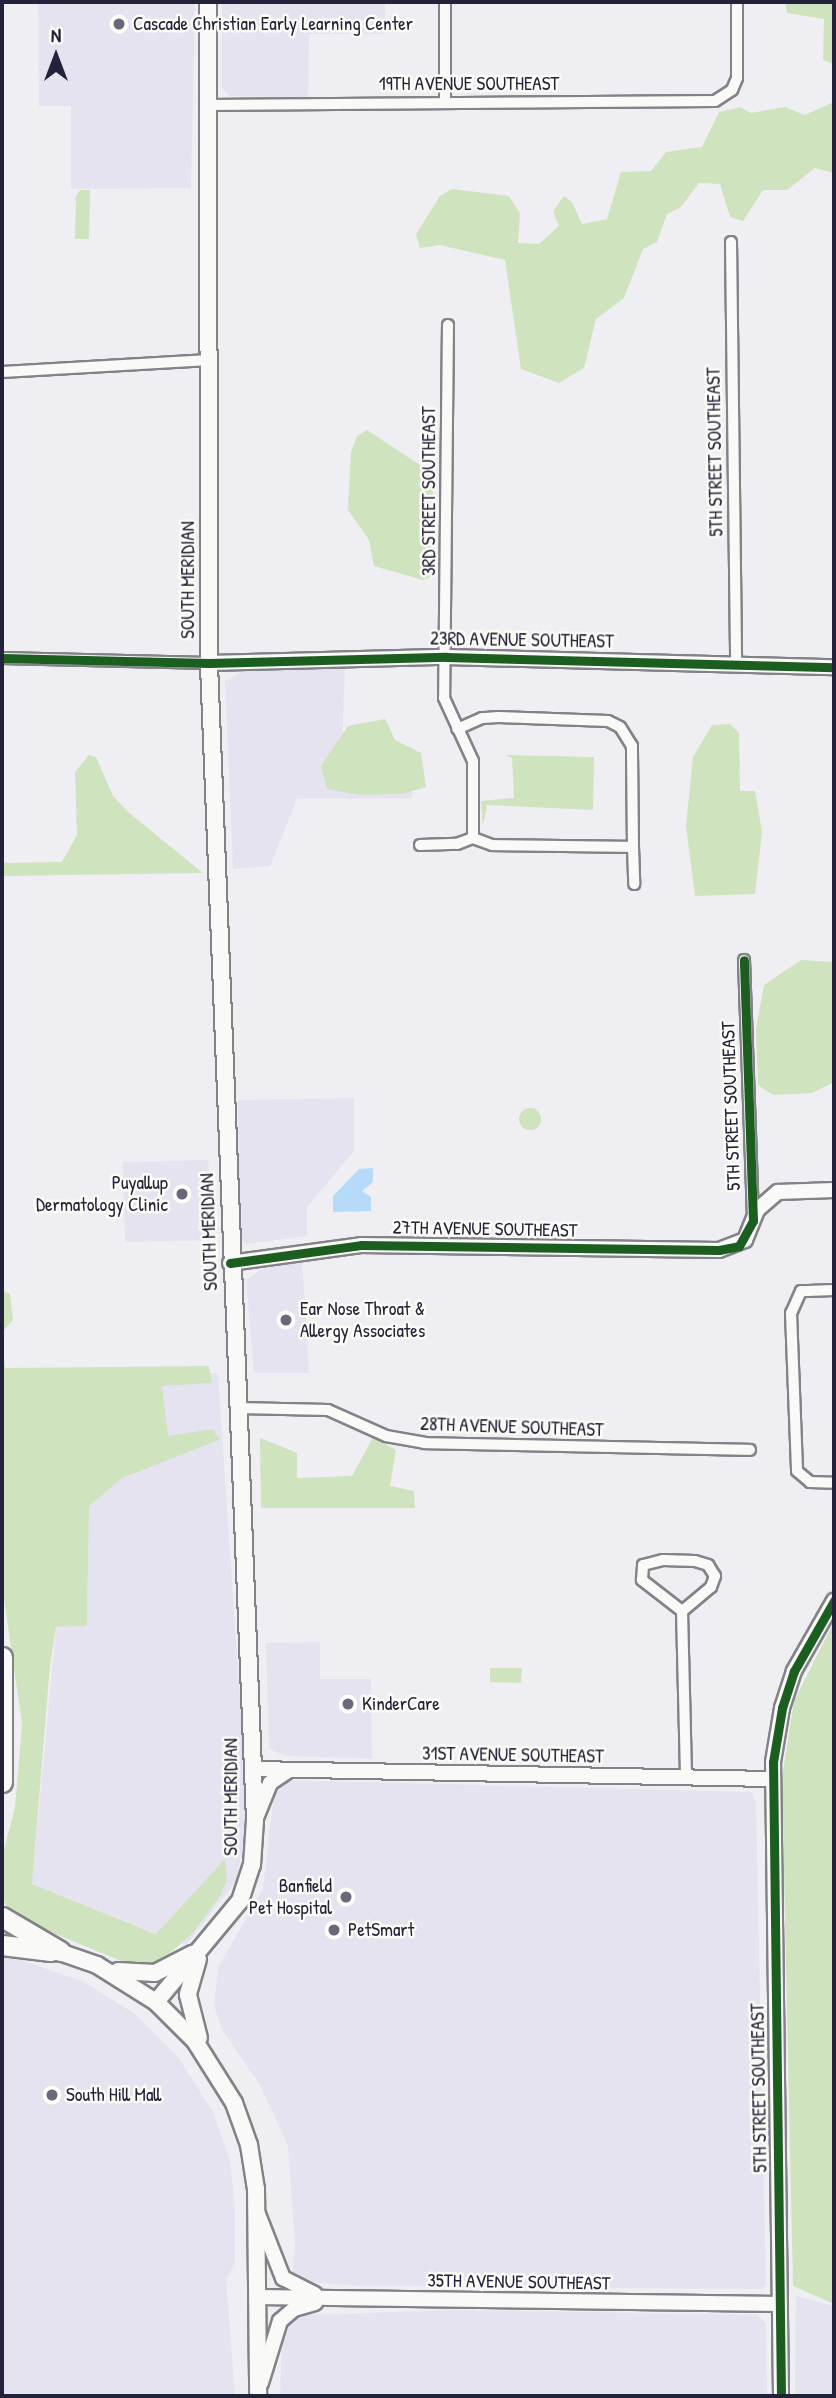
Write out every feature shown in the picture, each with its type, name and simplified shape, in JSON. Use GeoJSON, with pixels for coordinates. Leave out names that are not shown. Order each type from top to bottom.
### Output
{"type":"FeatureCollection","features":[{"type":"Feature","properties":{"kind":"highway"},"geometry":{"type":"LineString","coordinates":[[2,1657],[2,1782]]}},
{"type":"Feature","properties":{"kind":"highway"},"geometry":{"type":"LineString","coordinates":[[2,1917],[60,1951]]}},
{"type":"Feature","properties":{"kind":"highway"},"geometry":{"type":"LineString","coordinates":[[2,1945],[60,1951]]}},
{"type":"Feature","properties":{"kind":"main road","name":"SOUTH MERIDIAN"},"geometry":{"type":"LineString","coordinates":[[156,2001],[227,1921],[245,1888],[256,1819],[239,1408],[230,1263],[223,943],[209,663],[208,2]]}},
{"type":"Feature","properties":{"kind":"main road"},"geometry":{"type":"LineString","coordinates":[[2,1934],[97,1965],[131,1973],[155,1973],[203,1947]]}},
{"type":"Feature","properties":{"kind":"main road"},"geometry":{"type":"LineString","coordinates":[[203,1947],[192,1973],[188,2003],[206,2055],[244,2132],[258,2213],[258,2395]]}},
{"type":"Feature","properties":{"kind":"main road"},"geometry":{"type":"LineString","coordinates":[[97,1965],[156,2001],[206,2055]]}},
{"type":"Feature","properties":{"kind":"street"},"geometry":{"type":"LineString","coordinates":[[445,2],[446,102]]}},
{"type":"Feature","properties":{"kind":"street","name":"19TH AVENUE SOUTHEAST"},"geometry":{"type":"LineString","coordinates":[[208,105],[703,102],[728,95],[737,78],[737,2]]}},
{"type":"Feature","properties":{"kind":"street","name":"5TH STREET SOUTHEAST"},"geometry":{"type":"LineString","coordinates":[[731,242],[736,661]]}},
{"type":"Feature","properties":{"kind":"street","name":"3RD STREET SOUTHEAST"},"geometry":{"type":"LineString","coordinates":[[448,325],[445,706],[473,761],[473,838]]}},
{"type":"Feature","properties":{"kind":"street"},"geometry":{"type":"LineString","coordinates":[[2,372],[209,360]]}},
{"type":"Feature","properties":{"kind":"street","name":"23RD AVENUE SOUTHEAST"},"geometry":{"type":"LineString","coordinates":[[209,663],[446,657],[736,661],[834,667]]}},
{"type":"Feature","properties":{"kind":"street"},"geometry":{"type":"LineString","coordinates":[[2,659],[209,663]]}},
{"type":"Feature","properties":{"kind":"street"},"geometry":{"type":"LineString","coordinates":[[457,729],[482,718],[498,717],[608,721],[620,727],[632,746],[634,884]]}},
{"type":"Feature","properties":{"kind":"street"},"geometry":{"type":"LineString","coordinates":[[420,845],[457,844],[473,838],[492,845],[633,847]]}},
{"type":"Feature","properties":{"kind":"street","name":"5TH STREET SOUTHEAST"},"geometry":{"type":"LineString","coordinates":[[744,960],[753,1221]]}},
{"type":"Feature","properties":{"kind":"street"},"geometry":{"type":"LineString","coordinates":[[753,1221],[763,1202],[778,1192],[834,1190]]}},
{"type":"Feature","properties":{"kind":"street","name":"27TH AVENUE SOUTHEAST"},"geometry":{"type":"LineString","coordinates":[[230,1263],[361,1245],[694,1250],[739,1246],[753,1221]]}},
{"type":"Feature","properties":{"kind":"street"},"geometry":{"type":"LineString","coordinates":[[834,1290],[804,1290],[795,1297],[792,1313],[797,1471],[804,1479],[834,1483]]}},
{"type":"Feature","properties":{"kind":"street","name":"28TH AVENUE SOUTHEAST"},"geometry":{"type":"LineString","coordinates":[[239,1408],[328,1410],[393,1439],[424,1443],[750,1450]]}},
{"type":"Feature","properties":{"kind":"street"},"geometry":{"type":"LineString","coordinates":[[682,1560],[711,1567],[713,1584],[682,1611],[642,1580],[643,1565],[682,1560]]}},
{"type":"Feature","properties":{"kind":"street","name":"5TH STREET SOUTHEAST"},"geometry":{"type":"LineString","coordinates":[[781,2396],[772,1779],[787,1690],[804,1649],[834,1601]]}},
{"type":"Feature","properties":{"kind":"street"},"geometry":{"type":"LineString","coordinates":[[682,1611],[686,1777]]}},
{"type":"Feature","properties":{"kind":"street","name":"31ST AVENUE SOUTHEAST"},"geometry":{"type":"LineString","coordinates":[[254,1769],[772,1779]]}},
{"type":"Feature","properties":{"kind":"street"},"geometry":{"type":"LineString","coordinates":[[256,1819],[270,1783],[292,1770]]}},
{"type":"Feature","properties":{"kind":"street"},"geometry":{"type":"LineString","coordinates":[[258,2213],[276,2266],[287,2283],[333,2299]]}},
{"type":"Feature","properties":{"kind":"street","name":"35TH AVENUE SOUTHEAST"},"geometry":{"type":"LineString","coordinates":[[258,2297],[780,2304]]}},
{"type":"Feature","properties":{"kind":"street"},"geometry":{"type":"LineString","coordinates":[[258,2395],[283,2316],[294,2309],[333,2299]]}},
{"type":"Feature","properties":{"kind":"shaded area"},"geometry":{"type":"Polygon","coordinates":[[[38,2],[195,2],[191,188],[71,189],[71,106],[39,106],[38,2]]]}},
{"type":"Feature","properties":{"kind":"shaded area"},"geometry":{"type":"Polygon","coordinates":[[[222,2],[385,2],[385,34],[309,34],[308,97],[229,96],[222,88],[222,2]]]}},
{"type":"Feature","properties":{"kind":"shaded area"},"geometry":{"type":"Polygon","coordinates":[[[345,664],[342,746],[413,750],[412,798],[297,799],[270,866],[233,869],[225,681],[243,671],[345,664]]]}},
{"type":"Feature","properties":{"kind":"shaded area"},"geometry":{"type":"Polygon","coordinates":[[[354,1098],[354,1151],[307,1207],[307,1236],[246,1244],[240,1237],[238,1100],[354,1098]]]}},
{"type":"Feature","properties":{"kind":"shaded area"},"geometry":{"type":"Polygon","coordinates":[[[208,1160],[215,1240],[125,1242],[123,1162],[208,1160]]]}},
{"type":"Feature","properties":{"kind":"shaded area"},"geometry":{"type":"Polygon","coordinates":[[[302,1259],[309,1373],[254,1373],[246,1280],[259,1271],[302,1259]]]}},
{"type":"Feature","properties":{"kind":"shaded area"},"geometry":{"type":"Polygon","coordinates":[[[218,1373],[248,1819],[236,1881],[186,1945],[32,1884],[56,1627],[87,1626],[91,1376],[218,1373]]]}},
{"type":"Feature","properties":{"kind":"shaded area"},"geometry":{"type":"Polygon","coordinates":[[[320,1642],[320,1679],[371,1679],[372,1759],[286,1756],[269,1749],[266,1643],[320,1642]]]}},
{"type":"Feature","properties":{"kind":"shaded area"},"geometry":{"type":"Polygon","coordinates":[[[284,1780],[751,1792],[756,1803],[766,2285],[762,2289],[360,2286],[297,2281],[292,2276],[295,2245],[288,2146],[260,2085],[223,2031],[214,2006],[218,1968],[263,1888],[274,1794],[284,1780]]]}},
{"type":"Feature","properties":{"kind":"shaded area"},"geometry":{"type":"Polygon","coordinates":[[[7,1955],[84,1982],[135,2014],[178,2057],[213,2112],[230,2160],[235,2207],[235,2264],[226,2279],[235,2396],[2,2396],[2,1962],[7,1955]]]}},
{"type":"Feature","properties":{"kind":"shaded area"},"geometry":{"type":"Polygon","coordinates":[[[796,2296],[834,2306],[834,2396],[795,2396],[796,2296]]]}},
{"type":"Feature","properties":{"kind":"shaded area"},"geometry":{"type":"Polygon","coordinates":[[[457,2310],[757,2315],[766,2323],[767,2396],[280,2396],[282,2342],[289,2322],[298,2315],[457,2310]]]}},
{"type":"Feature","properties":{"kind":"green space"},"geometry":{"type":"Polygon","coordinates":[[[785,2],[834,2],[834,64],[823,60],[824,19],[787,13],[785,2]]]}},
{"type":"Feature","properties":{"kind":"green space"},"geometry":{"type":"Polygon","coordinates":[[[834,102],[834,173],[815,168],[787,190],[763,190],[743,221],[730,217],[720,184],[699,183],[681,207],[667,214],[657,242],[643,249],[624,298],[596,319],[584,368],[559,383],[521,369],[505,260],[440,245],[420,248],[416,234],[440,196],[452,189],[509,196],[520,213],[518,243],[539,244],[559,226],[553,211],[564,196],[572,202],[582,224],[607,219],[621,172],[651,171],[666,152],[702,147],[719,112],[740,107],[751,113],[784,107],[805,115],[834,102]]]}},
{"type":"Feature","properties":{"kind":"green space"},"geometry":{"type":"Polygon","coordinates":[[[80,190],[90,190],[89,239],[75,239],[76,196],[80,190]]]}},
{"type":"Feature","properties":{"kind":"green space"},"geometry":{"type":"Polygon","coordinates":[[[367,430],[423,467],[433,482],[435,575],[423,580],[374,566],[369,540],[348,510],[351,452],[357,436],[367,430]]]}},
{"type":"Feature","properties":{"kind":"green space"},"geometry":{"type":"Polygon","coordinates":[[[385,719],[395,740],[421,753],[426,787],[401,794],[360,795],[327,789],[321,766],[348,726],[385,719]]]}},
{"type":"Feature","properties":{"kind":"green space"},"geometry":{"type":"Polygon","coordinates":[[[730,724],[739,733],[740,791],[755,791],[762,832],[755,894],[695,896],[686,826],[693,757],[712,725],[730,724]]]}},
{"type":"Feature","properties":{"kind":"green space"},"geometry":{"type":"Polygon","coordinates":[[[89,755],[96,757],[113,796],[128,812],[203,873],[2,876],[2,863],[62,862],[77,835],[75,772],[89,755]]]}},
{"type":"Feature","properties":{"kind":"green space"},"geometry":{"type":"Polygon","coordinates":[[[506,755],[594,757],[593,810],[487,805],[483,826],[481,801],[514,798],[512,758],[506,755]]]}},
{"type":"Feature","properties":{"kind":"green space"},"geometry":{"type":"Polygon","coordinates":[[[801,960],[834,962],[834,1082],[812,1093],[773,1095],[758,1085],[756,1029],[764,985],[801,960]]]}},
{"type":"Feature","properties":{"kind":"green space"},"geometry":{"type":"Polygon","coordinates":[[[530,1108],[538,1111],[541,1119],[538,1127],[530,1130],[522,1127],[519,1119],[522,1111],[530,1108]]]}},
{"type":"Feature","properties":{"kind":"green space"},"geometry":{"type":"Polygon","coordinates":[[[2,1291],[10,1294],[13,1320],[2,1332],[2,1291]]]}},
{"type":"Feature","properties":{"kind":"green space"},"geometry":{"type":"Polygon","coordinates":[[[2,1332],[5,1368],[209,1366],[212,1383],[162,1386],[168,1436],[213,1429],[219,1440],[122,1478],[89,1506],[87,1626],[56,1627],[50,1665],[32,1884],[156,1934],[225,1859],[227,1880],[220,1896],[192,1934],[157,1964],[124,1962],[21,1920],[6,1905],[2,1893],[2,1858],[15,1807],[22,1724],[2,1584],[2,1332]]]}},
{"type":"Feature","properties":{"kind":"green space"},"geometry":{"type":"Polygon","coordinates":[[[373,1437],[396,1450],[390,1486],[414,1491],[415,1508],[261,1508],[260,1438],[297,1453],[297,1478],[352,1476],[373,1437]]]}},
{"type":"Feature","properties":{"kind":"green space"},"geometry":{"type":"Polygon","coordinates":[[[834,1622],[834,2304],[793,2286],[782,1778],[794,1701],[834,1622]]]}},
{"type":"Feature","properties":{"kind":"green space"},"geometry":{"type":"Polygon","coordinates":[[[490,1668],[522,1668],[521,1683],[490,1682],[490,1668]]]}},
{"type":"Feature","properties":{"kind":"water"},"geometry":{"type":"Polygon","coordinates":[[[373,1168],[373,1182],[362,1191],[371,1197],[371,1211],[333,1212],[333,1196],[359,1169],[373,1168]]]}},
{"type":"Feature","properties":{"kind":"cycle path"},"geometry":{"type":"LineString","coordinates":[[2,658],[209,663],[446,657],[834,667]]}},
{"type":"Feature","properties":{"kind":"cycle path"},"geometry":{"type":"LineString","coordinates":[[230,1263],[361,1245],[719,1250],[739,1246],[753,1221],[744,960]]}},
{"type":"Feature","properties":{"kind":"cycle path"},"geometry":{"type":"LineString","coordinates":[[781,2396],[773,1762],[782,1708],[794,1671],[834,1601]]}},
{"type":"Feature","properties":{"kind":"place","name":"Cascade Christian Early Learning Center"},"geometry":{"type":"Point","coordinates":[119,24]}},
{"type":"Feature","properties":{"kind":"place","name":"Puyallup Dermatology Clinic"},"geometry":{"type":"Point","coordinates":[182,1194]}},
{"type":"Feature","properties":{"kind":"place","name":"Ear Nose Throat & Allergy Associates"},"geometry":{"type":"Point","coordinates":[286,1320]}},
{"type":"Feature","properties":{"kind":"place","name":"KinderCare"},"geometry":{"type":"Point","coordinates":[348,1704]}},
{"type":"Feature","properties":{"kind":"place","name":"Banfield Pet Hospital"},"geometry":{"type":"Point","coordinates":[346,1897]}},
{"type":"Feature","properties":{"kind":"place","name":"PetSmart"},"geometry":{"type":"Point","coordinates":[334,1930]}},
{"type":"Feature","properties":{"kind":"place","name":"South Hill Mall"},"geometry":{"type":"Point","coordinates":[52,2095]}}]}
